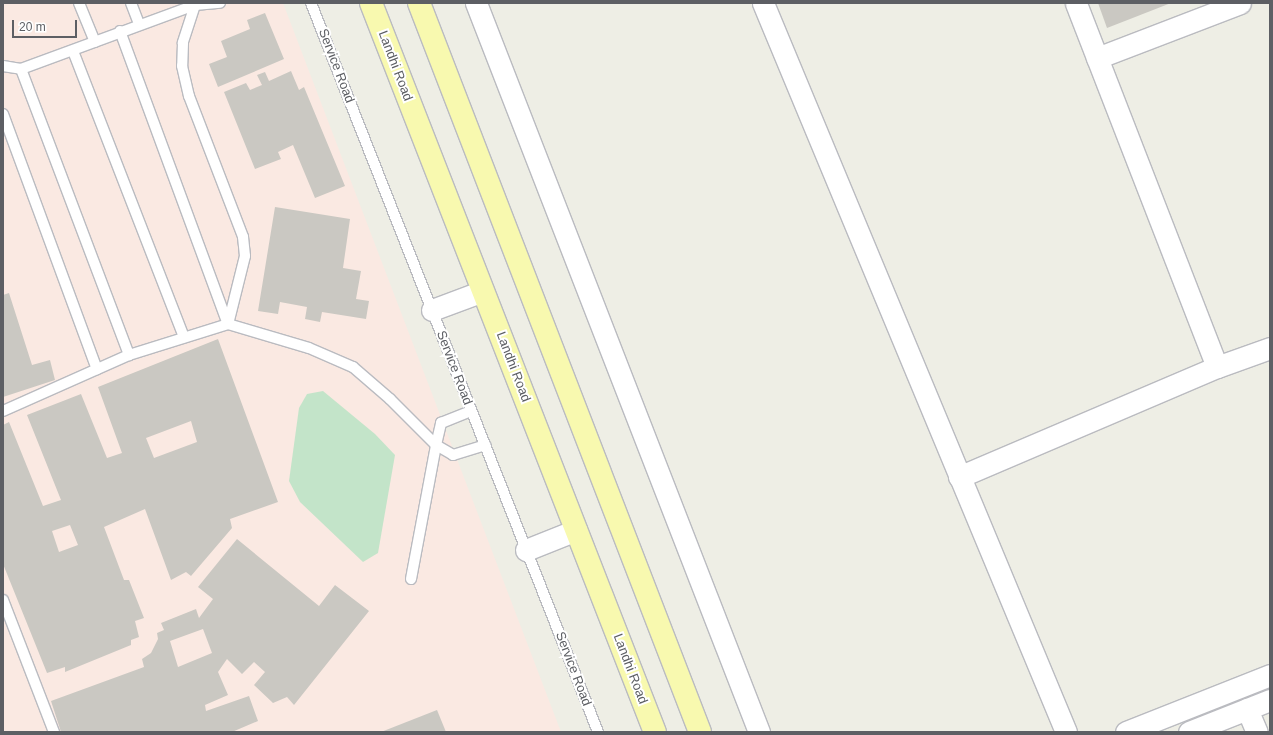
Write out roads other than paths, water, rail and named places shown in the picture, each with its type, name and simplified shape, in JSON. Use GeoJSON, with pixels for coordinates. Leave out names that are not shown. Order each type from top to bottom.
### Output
{"type":"FeatureCollection","features":[{"type":"Feature","properties":{"kind":"main road","name":"Landhi Road"},"geometry":{"type":"LineString","coordinates":[[371,3],[655,732]]}},
{"type":"Feature","properties":{"kind":"main road"},"geometry":{"type":"LineString","coordinates":[[419,3],[700,732]]}},
{"type":"Feature","properties":{"kind":"street"},"geometry":{"type":"LineString","coordinates":[[476,3],[759,732]]}},
{"type":"Feature","properties":{"kind":"street"},"geometry":{"type":"LineString","coordinates":[[763,3],[1066,732]]}},
{"type":"Feature","properties":{"kind":"street"},"geometry":{"type":"LineString","coordinates":[[1076,3],[1217,368]]}},
{"type":"Feature","properties":{"kind":"street"},"geometry":{"type":"LineString","coordinates":[[1097,58],[1240,3]]}},
{"type":"Feature","properties":{"kind":"street"},"geometry":{"type":"LineString","coordinates":[[432,310],[483,291]]}},
{"type":"Feature","properties":{"kind":"street"},"geometry":{"type":"LineString","coordinates":[[959,477],[1217,368],[1270,348]]}},
{"type":"Feature","properties":{"kind":"street"},"geometry":{"type":"LineString","coordinates":[[526,550],[576,530]]}},
{"type":"Feature","properties":{"kind":"street"},"geometry":{"type":"LineString","coordinates":[[1126,732],[1270,675]]}},
{"type":"Feature","properties":{"kind":"street"},"geometry":{"type":"LineString","coordinates":[[1189,732],[1270,700]]}},
{"type":"Feature","properties":{"kind":"street"},"geometry":{"type":"LineString","coordinates":[[1247,708],[1257,732]]}},
{"type":"Feature","properties":{"kind":"lane"},"geometry":{"type":"LineString","coordinates":[[79,3],[95,42]]}},
{"type":"Feature","properties":{"kind":"lane"},"geometry":{"type":"LineString","coordinates":[[130,3],[139,24]]}},
{"type":"Feature","properties":{"kind":"lane"},"geometry":{"type":"LineString","coordinates":[[3,66],[21,69],[73,51],[139,24],[195,4],[220,3]]}},
{"type":"Feature","properties":{"kind":"lane","name":"Service Road"},"geometry":{"type":"LineString","coordinates":[[311,3],[598,732]]}},
{"type":"Feature","properties":{"kind":"lane"},"geometry":{"type":"LineString","coordinates":[[195,4],[183,43],[182,66],[189,96],[243,237],[245,256],[228,324]]}},
{"type":"Feature","properties":{"kind":"lane"},"geometry":{"type":"LineString","coordinates":[[120,32],[228,324]]}},
{"type":"Feature","properties":{"kind":"lane"},"geometry":{"type":"LineString","coordinates":[[73,51],[184,337]]}},
{"type":"Feature","properties":{"kind":"lane"},"geometry":{"type":"LineString","coordinates":[[21,69],[129,355]]}},
{"type":"Feature","properties":{"kind":"lane"},"geometry":{"type":"LineString","coordinates":[[3,114],[97,369]]}},
{"type":"Feature","properties":{"kind":"lane"},"geometry":{"type":"LineString","coordinates":[[3,411],[129,355],[228,324],[309,348],[354,367],[390,399],[436,445],[453,455],[485,445]]}},
{"type":"Feature","properties":{"kind":"lane"},"geometry":{"type":"LineString","coordinates":[[411,579],[441,423],[471,411]]}},
{"type":"Feature","properties":{"kind":"lane"},"geometry":{"type":"LineString","coordinates":[[3,600],[54,732]]}}]}
